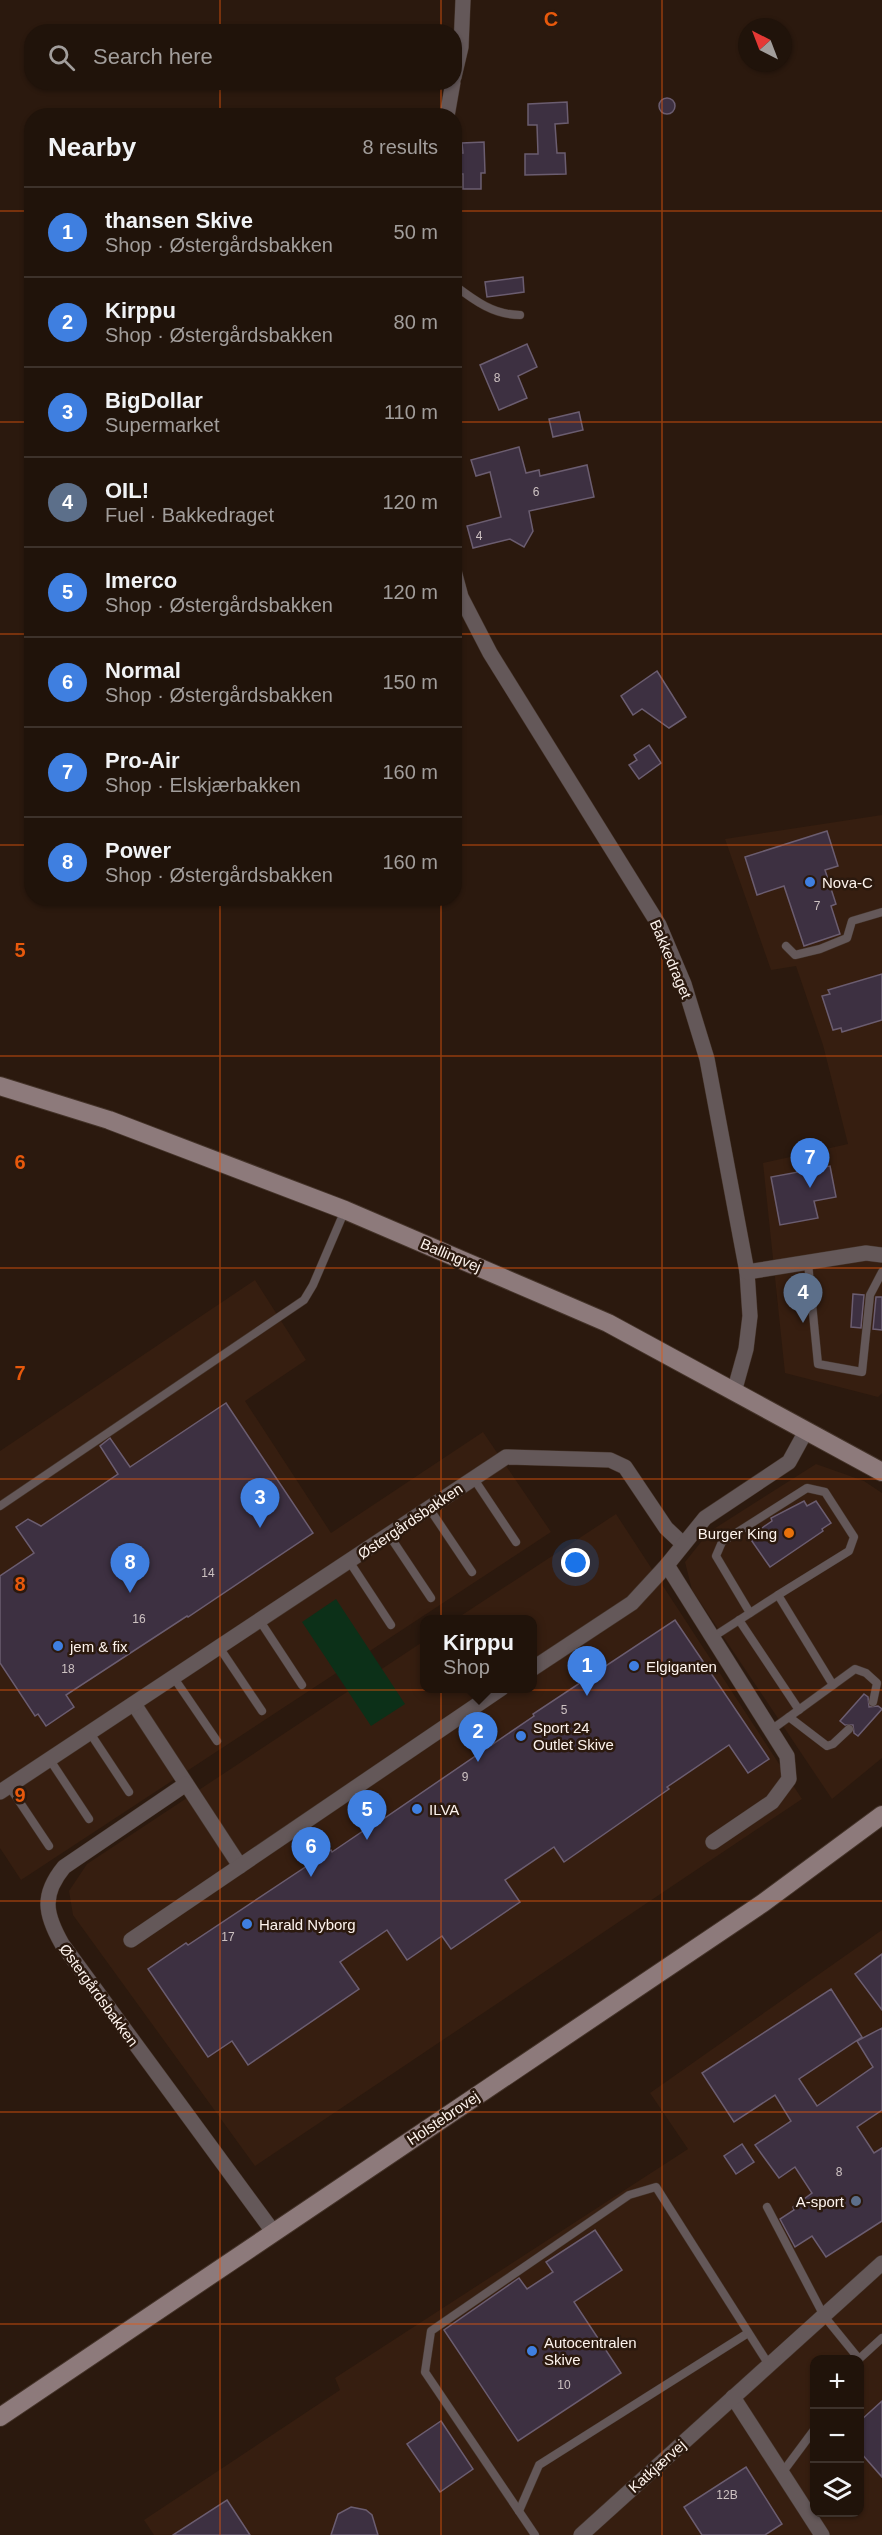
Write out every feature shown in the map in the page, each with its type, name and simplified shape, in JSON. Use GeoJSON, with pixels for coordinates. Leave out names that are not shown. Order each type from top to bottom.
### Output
{"type":"FeatureCollection","features":[{"type":"Feature","properties":{"kind":"main road","name":"Ballingvej"},"geometry":{"type":"LineString","coordinates":[[0,1086],[109,1120],[345,1210],[608,1323],[882,1472]]}},
{"type":"Feature","properties":{"kind":"main road","name":"Holstebrovej"},"geometry":{"type":"LineString","coordinates":[[0,2417],[763,1903],[882,1815]]}},
{"type":"Feature","properties":{"kind":"street"},"geometry":{"type":"LineString","coordinates":[[461,24],[463,0]]}},
{"type":"Feature","properties":{"kind":"street"},"geometry":{"type":"LineString","coordinates":[[448,108],[452,90]]}},
{"type":"Feature","properties":{"kind":"street","name":"Bakkedraget"},"geometry":{"type":"LineString","coordinates":[[462,599],[490,653],[659,926],[684,984],[707,1059],[747,1272],[750,1316],[746,1349],[734,1392]]}},
{"type":"Feature","properties":{"kind":"street"},"geometry":{"type":"LineString","coordinates":[[747,1272],[866,1253],[882,1255]]}},
{"type":"Feature","properties":{"kind":"street"},"geometry":{"type":"LineString","coordinates":[[537,1666],[632,1603],[705,1518],[789,1462],[806,1431]]}},
{"type":"Feature","properties":{"kind":"street","name":"Østergårdsbakken"},"geometry":{"type":"LineString","coordinates":[[5,1789],[506,1457],[610,1460],[625,1467],[666,1528],[683,1544]]}},
{"type":"Feature","properties":{"kind":"street"},"geometry":{"type":"LineString","coordinates":[[667,1565],[787,1756],[789,1779],[772,1802],[713,1842]]}},
{"type":"Feature","properties":{"kind":"street"},"geometry":{"type":"LineString","coordinates":[[130,1940],[496,1693]]}},
{"type":"Feature","properties":{"kind":"street"},"geometry":{"type":"LineString","coordinates":[[134,1704],[240,1866]]}},
{"type":"Feature","properties":{"kind":"street","name":"Østergårdsbakken"},"geometry":{"type":"LineString","coordinates":[[186,1784],[64,1867],[53,1880],[48,1898],[49,1920],[62,1944],[274,2233]]}},
{"type":"Feature","properties":{"kind":"street","name":"Katkjærvej"},"geometry":{"type":"LineString","coordinates":[[580,2535],[882,2263]]}},
{"type":"Feature","properties":{"kind":"street"},"geometry":{"type":"LineString","coordinates":[[734,2397],[822,2535]]}},
{"type":"Feature","properties":{"kind":"lane"},"geometry":{"type":"LineString","coordinates":[[462,291],[477,302],[503,315],[520,315]]}},
{"type":"Feature","properties":{"kind":"lane"},"geometry":{"type":"LineString","coordinates":[[786,946],[795,955],[820,949],[847,938],[852,921],[882,912]]}},
{"type":"Feature","properties":{"kind":"lane"},"geometry":{"type":"LineString","coordinates":[[0,1506],[304,1300],[314,1285],[345,1210]]}},
{"type":"Feature","properties":{"kind":"lane"},"geometry":{"type":"LineString","coordinates":[[808,1263],[818,1364],[862,1372],[870,1295],[882,1272]]}},
{"type":"Feature","properties":{"kind":"lane"},"geometry":{"type":"LineString","coordinates":[[474,1479],[516,1542]]}},
{"type":"Feature","properties":{"kind":"lane"},"geometry":{"type":"LineString","coordinates":[[713,1636],[740,1620],[849,1551],[854,1537],[825,1492],[807,1488],[722,1542],[716,1556],[750,1613]]}},
{"type":"Feature","properties":{"kind":"lane"},"geometry":{"type":"LineString","coordinates":[[429,1508],[472,1572]]}},
{"type":"Feature","properties":{"kind":"lane"},"geometry":{"type":"LineString","coordinates":[[389,1535],[431,1598]]}},
{"type":"Feature","properties":{"kind":"lane"},"geometry":{"type":"LineString","coordinates":[[349,1561],[391,1625]]}},
{"type":"Feature","properties":{"kind":"lane"},"geometry":{"type":"LineString","coordinates":[[778,1595],[833,1685]]}},
{"type":"Feature","properties":{"kind":"lane"},"geometry":{"type":"LineString","coordinates":[[740,1620],[799,1710]]}},
{"type":"Feature","properties":{"kind":"lane"},"geometry":{"type":"LineString","coordinates":[[260,1621],[302,1685]]}},
{"type":"Feature","properties":{"kind":"lane"},"geometry":{"type":"LineString","coordinates":[[219,1647],[262,1711]]}},
{"type":"Feature","properties":{"kind":"lane"},"geometry":{"type":"LineString","coordinates":[[771,1730],[855,1669],[866,1672],[877,1683],[873,1702]]}},
{"type":"Feature","properties":{"kind":"lane"},"geometry":{"type":"LineString","coordinates":[[174,1678],[217,1741]]}},
{"type":"Feature","properties":{"kind":"lane"},"geometry":{"type":"LineString","coordinates":[[789,1717],[827,1746],[833,1744],[849,1729]]}},
{"type":"Feature","properties":{"kind":"lane"},"geometry":{"type":"LineString","coordinates":[[90,1733],[129,1792]]}},
{"type":"Feature","properties":{"kind":"lane"},"geometry":{"type":"LineString","coordinates":[[50,1760],[89,1819]]}},
{"type":"Feature","properties":{"kind":"lane"},"geometry":{"type":"LineString","coordinates":[[5,1789],[49,1846]]}},
{"type":"Feature","properties":{"kind":"lane"},"geometry":{"type":"LineString","coordinates":[[535,2535],[425,2372],[431,2331],[629,2195],[656,2187],[769,2365]]}},
{"type":"Feature","properties":{"kind":"lane"},"geometry":{"type":"LineString","coordinates":[[767,2207],[824,2316],[856,2355]]}},
{"type":"Feature","properties":{"kind":"lane"},"geometry":{"type":"LineString","coordinates":[[519,2511],[539,2465],[748,2333]]}},
{"type":"Feature","properties":{"kind":"lane"},"geometry":{"type":"LineString","coordinates":[[863,2355],[882,2338]]}},
{"type":"Feature","properties":{"kind":"lane"},"geometry":{"type":"LineString","coordinates":[[782,2473],[810,2435]]}},
{"type":"Feature","properties":{"kind":"shaded area"},"geometry":{"type":"Polygon","coordinates":[[[882,815],[882,1393],[878,1397],[785,1373],[763,1163],[848,1144],[823,1045],[796,966],[771,970],[725,839],[882,815]]]}},
{"type":"Feature","properties":{"kind":"shaded area"},"geometry":{"type":"Polygon","coordinates":[[[255,1280],[306,1360],[245,1401],[331,1533],[483,1432],[551,1532],[425,1615],[420,1615],[420,1618],[21,1880],[0,1848],[0,1451],[255,1280]]]}},
{"type":"Feature","properties":{"kind":"shaded area"},"geometry":{"type":"Polygon","coordinates":[[[816,1464],[864,1481],[882,1493],[882,1758],[832,1799],[692,1590],[685,1562],[709,1532],[816,1464]]]}},
{"type":"Feature","properties":{"kind":"shaded area"},"geometry":{"type":"Polygon","coordinates":[[[616,1514],[802,1799],[255,2166],[73,1915],[69,1891],[87,1864],[420,1644],[420,1693],[537,1693],[537,1615],[462,1615],[616,1514]]]}},
{"type":"Feature","properties":{"kind":"shaded area"},"geometry":{"type":"Polygon","coordinates":[[[882,1930],[882,2535],[154,2535],[144,2520],[340,2390],[335,2378],[688,2149],[650,2093],[882,1930]]]}},
{"type":"Feature","properties":{"kind":"green space"},"geometry":{"type":"Polygon","coordinates":[[[336,1599],[405,1704],[371,1726],[302,1622],[336,1599]]]}},
{"type":"Feature","properties":{"kind":"building"},"geometry":{"type":"Polygon","coordinates":[[[664,98],[670,98],[675,106],[673,112],[664,114],[659,109],[659,103],[664,98]]]}},
{"type":"Feature","properties":{"kind":"building"},"geometry":{"type":"Polygon","coordinates":[[[567,102],[568,123],[555,124],[557,153],[565,153],[566,174],[525,175],[525,154],[538,154],[537,125],[528,125],[528,104],[567,102]]]}},
{"type":"Feature","properties":{"kind":"building"},"geometry":{"type":"Polygon","coordinates":[[[484,142],[485,173],[481,173],[481,189],[463,189],[462,143],[484,142]]]}},
{"type":"Feature","properties":{"kind":"building"},"geometry":{"type":"Polygon","coordinates":[[[523,277],[524,292],[487,297],[485,282],[523,277]]]}},
{"type":"Feature","properties":{"kind":"building"},"geometry":{"type":"Polygon","coordinates":[[[527,344],[537,367],[518,376],[527,398],[499,410],[480,365],[527,344]]]}},
{"type":"Feature","properties":{"kind":"building"},"geometry":{"type":"Polygon","coordinates":[[[579,412],[583,430],[553,437],[549,419],[579,412]]]}},
{"type":"Feature","properties":{"kind":"building"},"geometry":{"type":"Polygon","coordinates":[[[519,447],[526,473],[539,470],[540,476],[587,465],[594,497],[529,511],[533,531],[524,547],[510,539],[473,548],[467,526],[501,517],[490,472],[476,476],[471,460],[519,447]]]}},
{"type":"Feature","properties":{"kind":"building"},"geometry":{"type":"Polygon","coordinates":[[[657,671],[686,717],[669,728],[642,709],[633,715],[621,696],[657,671]]]}},
{"type":"Feature","properties":{"kind":"building"},"geometry":{"type":"Polygon","coordinates":[[[649,745],[661,763],[639,779],[629,765],[637,760],[634,755],[649,745]]]}},
{"type":"Feature","properties":{"kind":"building"},"geometry":{"type":"Polygon","coordinates":[[[827,831],[838,866],[825,870],[836,904],[831,906],[840,934],[804,946],[784,886],[757,895],[745,857],[827,831]]]}},
{"type":"Feature","properties":{"kind":"building"},"geometry":{"type":"Polygon","coordinates":[[[882,974],[882,1020],[842,1032],[841,1028],[833,1030],[822,996],[830,994],[828,990],[882,974]]]}},
{"type":"Feature","properties":{"kind":"building"},"geometry":{"type":"Polygon","coordinates":[[[830,1166],[836,1197],[814,1201],[818,1218],[780,1225],[771,1177],[830,1166]]]}},
{"type":"Feature","properties":{"kind":"building"},"geometry":{"type":"Polygon","coordinates":[[[853,1294],[864,1295],[861,1328],[851,1327],[853,1294]]]}},
{"type":"Feature","properties":{"kind":"building"},"geometry":{"type":"Polygon","coordinates":[[[876,1297],[882,1297],[882,1330],[873,1329],[876,1297]]]}},
{"type":"Feature","properties":{"kind":"building"},"geometry":{"type":"Polygon","coordinates":[[[226,1403],[313,1533],[66,1695],[74,1707],[46,1726],[38,1714],[35,1716],[0,1663],[0,1576],[34,1553],[16,1527],[28,1519],[41,1526],[118,1474],[100,1446],[110,1438],[130,1467],[226,1403]]]}},
{"type":"Feature","properties":{"kind":"building"},"geometry":{"type":"Polygon","coordinates":[[[804,1501],[807,1506],[816,1501],[831,1523],[822,1529],[823,1531],[770,1567],[749,1537],[772,1521],[771,1518],[804,1501]]]}},
{"type":"Feature","properties":{"kind":"building"},"geometry":{"type":"Polygon","coordinates":[[[675,1620],[769,1759],[748,1773],[729,1745],[564,1862],[554,1847],[505,1880],[520,1902],[451,1949],[442,1936],[407,1960],[387,1930],[340,1962],[359,1989],[248,2065],[232,2041],[208,2057],[148,1969],[331,1850],[332,1852],[370,1828],[534,1716],[533,1714],[675,1620]]]}},
{"type":"Feature","properties":{"kind":"building"},"geometry":{"type":"Polygon","coordinates":[[[864,1694],[868,1697],[869,1707],[878,1706],[882,1709],[858,1736],[854,1733],[853,1725],[845,1725],[840,1721],[864,1694]]]}},
{"type":"Feature","properties":{"kind":"building"},"geometry":{"type":"Polygon","coordinates":[[[882,1954],[882,2010],[855,1974],[882,1954]]]}},
{"type":"Feature","properties":{"kind":"building"},"geometry":{"type":"Polygon","coordinates":[[[831,1989],[862,2037],[799,2079],[817,2106],[873,2067],[857,2041],[882,2028],[882,2110],[857,2127],[874,2153],[882,2148],[882,2221],[826,2257],[812,2236],[795,2247],[780,2219],[794,2210],[793,2207],[812,2193],[795,2167],[779,2178],[755,2145],[791,2121],[775,2095],[734,2122],[702,2073],[831,1989]]]}},
{"type":"Feature","properties":{"kind":"building"},"geometry":{"type":"Polygon","coordinates":[[[742,2144],[754,2162],[736,2174],[724,2156],[742,2144]]]}},
{"type":"Feature","properties":{"kind":"building","name":"Autocentralen Skive"},"geometry":{"type":"Polygon","coordinates":[[[595,2230],[622,2270],[574,2302],[621,2373],[518,2441],[444,2330],[519,2278],[527,2289],[553,2272],[546,2262],[595,2230]]]}},
{"type":"Feature","properties":{"kind":"building"},"geometry":{"type":"Polygon","coordinates":[[[882,2401],[882,2477],[864,2457],[864,2417],[882,2401]]]}},
{"type":"Feature","properties":{"kind":"building"},"geometry":{"type":"Polygon","coordinates":[[[441,2421],[473,2469],[440,2492],[407,2444],[441,2421]]]}},
{"type":"Feature","properties":{"kind":"building"},"geometry":{"type":"Polygon","coordinates":[[[746,2467],[782,2524],[765,2535],[702,2535],[684,2507],[746,2467]]]}},
{"type":"Feature","properties":{"kind":"building"},"geometry":{"type":"Polygon","coordinates":[[[227,2500],[250,2535],[173,2535],[227,2500]]]}},
{"type":"Feature","properties":{"kind":"building"},"geometry":{"type":"Polygon","coordinates":[[[351,2507],[366,2510],[372,2515],[378,2535],[331,2535],[338,2514],[351,2507]]]}},
{"type":"Feature","properties":{"kind":"place","name":"Nova-C"},"geometry":{"type":"Point","coordinates":[810,882]}},
{"type":"Feature","properties":{"kind":"place","name":"Pro-Air"},"geometry":{"type":"Point","coordinates":[810,1188]}},
{"type":"Feature","properties":{"kind":"place","name":"OIL!"},"geometry":{"type":"Point","coordinates":[803,1323]}},
{"type":"Feature","properties":{"kind":"place","name":"BigDollar"},"geometry":{"type":"Point","coordinates":[260,1528]}},
{"type":"Feature","properties":{"kind":"place","name":"Burger King"},"geometry":{"type":"Point","coordinates":[789,1533]}},
{"type":"Feature","properties":{"kind":"place","name":"Power"},"geometry":{"type":"Point","coordinates":[130,1593]}},
{"type":"Feature","properties":{"kind":"place","name":"jem & fix"},"geometry":{"type":"Point","coordinates":[58,1646]}},
{"type":"Feature","properties":{"kind":"place","name":"Elgiganten"},"geometry":{"type":"Point","coordinates":[634,1666]}},
{"type":"Feature","properties":{"kind":"place","name":"thansen Skive"},"geometry":{"type":"Point","coordinates":[587,1696]}},
{"type":"Feature","properties":{"kind":"place","name":"Sport 24 Outlet Skive"},"geometry":{"type":"Point","coordinates":[521,1736]}},
{"type":"Feature","properties":{"kind":"place","name":"Kirppu"},"geometry":{"type":"Point","coordinates":[478,1762]}},
{"type":"Feature","properties":{"kind":"place","name":"ILVA"},"geometry":{"type":"Point","coordinates":[417,1809]}},
{"type":"Feature","properties":{"kind":"place","name":"Imerco"},"geometry":{"type":"Point","coordinates":[367,1840]}},
{"type":"Feature","properties":{"kind":"place","name":"Normal"},"geometry":{"type":"Point","coordinates":[311,1877]}},
{"type":"Feature","properties":{"kind":"place","name":"Harald Nyborg"},"geometry":{"type":"Point","coordinates":[247,1924]}},
{"type":"Feature","properties":{"kind":"place","name":"A-sport"},"geometry":{"type":"Point","coordinates":[856,2201]}},
{"type":"Feature","properties":{"kind":"place","name":"Autocentralen Skive"},"geometry":{"type":"Point","coordinates":[532,2351]}}]}
